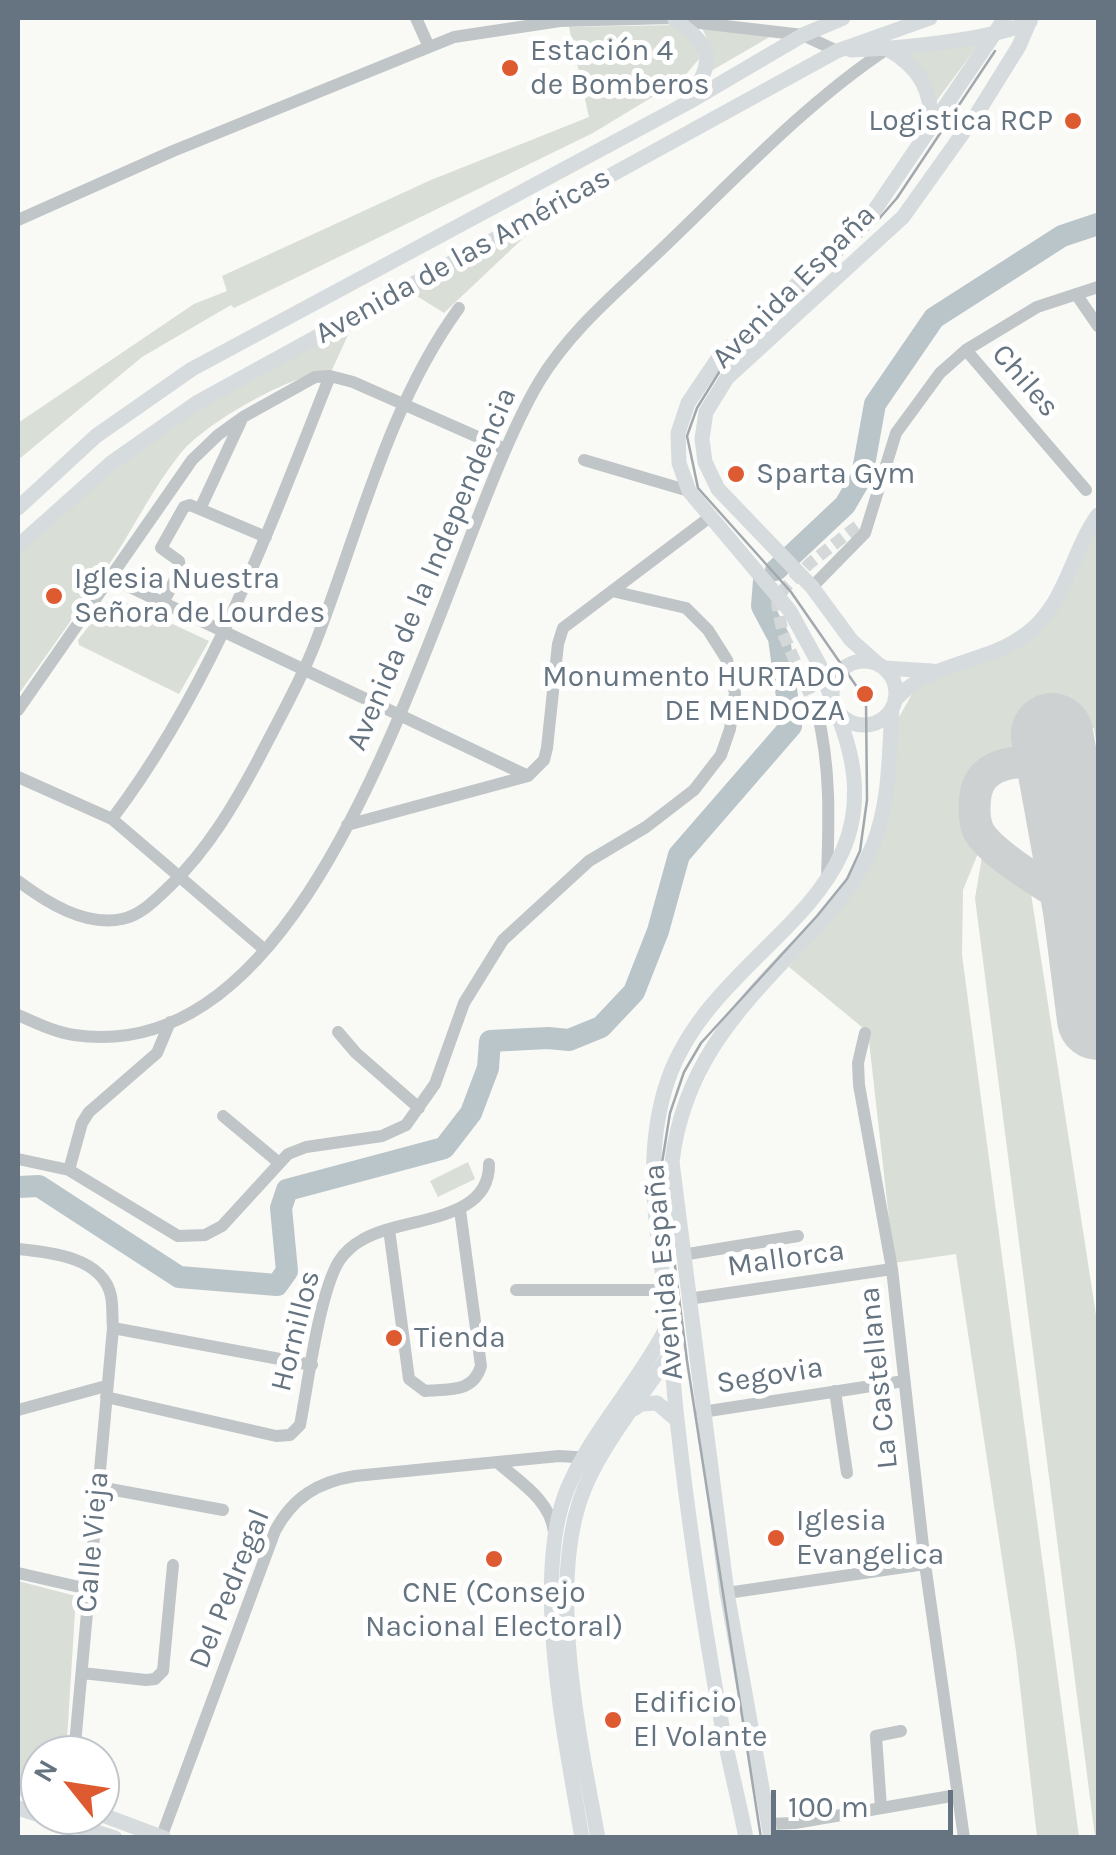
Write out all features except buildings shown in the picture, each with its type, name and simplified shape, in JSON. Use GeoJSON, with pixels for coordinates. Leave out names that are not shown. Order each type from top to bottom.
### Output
{"type":"FeatureCollection","features":[{"type":"Feature","properties":{"kind":"main road"},"geometry":{"type":"LineString","coordinates":[[804,35],[813,18]]}},
{"type":"Feature","properties":{"kind":"main road","name":"Avenida de las Américas"},"geometry":{"type":"LineString","coordinates":[[18,508],[96,436],[192,369],[688,102],[804,35],[843,18]]}},
{"type":"Feature","properties":{"kind":"main road","name":"Avenida de las Américas"},"geometry":{"type":"LineString","coordinates":[[19,543],[111,463],[198,402],[837,51],[930,18]]}},
{"type":"Feature","properties":{"kind":"main road","name":"Avenida España"},"geometry":{"type":"LineString","coordinates":[[746,1838],[722,1728],[677,1420],[651,1165],[670,1073],[704,1016],[827,883],[846,840],[856,792],[852,752],[819,664],[783,600],[689,492],[679,463],[678,433],[688,402],[718,360],[874,211],[1005,18]]}},
{"type":"Feature","properties":{"kind":"main road"},"geometry":{"type":"LineString","coordinates":[[673,19],[704,44],[708,58],[706,70],[688,102]]}},
{"type":"Feature","properties":{"kind":"main road"},"geometry":{"type":"LineString","coordinates":[[837,51],[887,50],[995,32],[1031,20]]}},
{"type":"Feature","properties":{"kind":"main road","name":"Avenida España"},"geometry":{"type":"LineString","coordinates":[[881,666],[851,640],[807,582],[718,488],[705,462],[702,439],[706,412],[727,378],[903,217],[984,102],[1020,46],[1031,20]]}},
{"type":"Feature","properties":{"kind":"main road"},"geometry":{"type":"LineString","coordinates":[[887,50],[910,64],[926,86],[931,128]]}},
{"type":"Feature","properties":{"kind":"main road"},"geometry":{"type":"LineString","coordinates":[[936,670],[860,661],[843,668],[833,683],[834,705],[852,723],[867,725],[882,720],[913,682],[936,670],[998,650],[1026,634],[1040,622],[1061,591],[1098,515]]}},
{"type":"Feature","properties":{"kind":"main road"},"geometry":{"type":"LineString","coordinates":[[881,666],[895,686],[893,704]]}},
{"type":"Feature","properties":{"kind":"main road","name":"Avenida España"},"geometry":{"type":"LineString","coordinates":[[770,1830],[727,1593],[672,1162],[685,1097],[708,1053],[726,1026],[826,917],[858,873],[881,820],[893,704]]}},
{"type":"Feature","properties":{"kind":"main road"},"geometry":{"type":"LineString","coordinates":[[582,1838],[568,1611],[569,1554],[578,1507],[591,1458],[630,1412],[691,1322]]}},
{"type":"Feature","properties":{"kind":"main road"},"geometry":{"type":"LineString","coordinates":[[598,1838],[574,1744],[554,1632],[554,1534],[564,1497],[669,1324]]}},
{"type":"Feature","properties":{"kind":"main road"},"geometry":{"type":"LineString","coordinates":[[630,1412],[641,1404],[657,1404],[677,1420]]}},
{"type":"Feature","properties":{"kind":"main road"},"geometry":{"type":"LineString","coordinates":[[120,1821],[163,1837]]}},
{"type":"Feature","properties":{"kind":"street"},"geometry":{"type":"LineString","coordinates":[[416,18],[429,47]]}},
{"type":"Feature","properties":{"kind":"street"},"geometry":{"type":"LineString","coordinates":[[18,220],[173,151],[454,37],[532,24],[654,18],[804,35],[837,51]]}},
{"type":"Feature","properties":{"kind":"street","name":"Avenida de la Independencia"},"geometry":{"type":"LineString","coordinates":[[18,1015],[48,1029],[101,1037],[128,1035],[196,1009],[232,983],[265,950],[301,904],[347,826],[402,716],[505,449],[540,380],[592,316],[752,162],[859,68],[887,50]]}},
{"type":"Feature","properties":{"kind":"street"},"geometry":{"type":"LineString","coordinates":[[807,582],[865,534],[896,433],[940,373],[966,350],[1037,307],[1098,287]]}},
{"type":"Feature","properties":{"kind":"street"},"geometry":{"type":"LineString","coordinates":[[1076,294],[1098,326]]}},
{"type":"Feature","properties":{"kind":"street"},"geometry":{"type":"LineString","coordinates":[[18,881],[86,918],[122,919],[142,910],[200,854],[242,789],[304,670],[403,405],[434,342],[458,308]]}},
{"type":"Feature","properties":{"kind":"street","name":"Chiles"},"geometry":{"type":"LineString","coordinates":[[966,350],[1086,490]]}},
{"type":"Feature","properties":{"kind":"street"},"geometry":{"type":"LineString","coordinates":[[112,820],[161,750],[225,632],[330,376]]}},
{"type":"Feature","properties":{"kind":"street"},"geometry":{"type":"LineString","coordinates":[[18,710],[192,460],[243,417],[316,377],[353,382],[505,449]]}},
{"type":"Feature","properties":{"kind":"street"},"geometry":{"type":"LineString","coordinates":[[200,510],[243,417]]}},
{"type":"Feature","properties":{"kind":"street"},"geometry":{"type":"LineString","coordinates":[[584,460],[689,492]]}},
{"type":"Feature","properties":{"kind":"street"},"geometry":{"type":"LineString","coordinates":[[164,603],[180,570],[179,561],[162,548],[163,541],[184,507],[266,537]]}},
{"type":"Feature","properties":{"kind":"street"},"geometry":{"type":"LineString","coordinates":[[860,524],[873,513]]}},
{"type":"Feature","properties":{"kind":"street"},"geometry":{"type":"LineString","coordinates":[[347,826],[528,776],[544,760],[563,628],[710,518]]}},
{"type":"Feature","properties":{"kind":"street"},"geometry":{"type":"LineString","coordinates":[[645,566],[639,579],[641,588],[651,598]]}},
{"type":"Feature","properties":{"kind":"street"},"geometry":{"type":"LineString","coordinates":[[110,578],[528,776]]}},
{"type":"Feature","properties":{"kind":"street"},"geometry":{"type":"LineString","coordinates":[[18,1159],[69,1170],[178,1236],[205,1236],[222,1226],[278,1162],[306,1146],[382,1136],[406,1125],[448,1056],[464,1003],[503,940],[590,861],[646,827],[694,790],[721,755],[730,729],[735,693],[727,660],[708,630],[686,608],[612,590]]}},
{"type":"Feature","properties":{"kind":"street"},"geometry":{"type":"LineString","coordinates":[[818,711],[826,746],[830,808],[827,883]]}},
{"type":"Feature","properties":{"kind":"street"},"geometry":{"type":"LineString","coordinates":[[18,778],[112,820],[265,950]]}},
{"type":"Feature","properties":{"kind":"street"},"geometry":{"type":"LineString","coordinates":[[69,1170],[88,1112],[157,1053],[170,1022]]}},
{"type":"Feature","properties":{"kind":"street"},"geometry":{"type":"LineString","coordinates":[[338,1032],[356,1054],[419,1108]]}},
{"type":"Feature","properties":{"kind":"street","name":"La Castellana"},"geometry":{"type":"LineString","coordinates":[[865,1033],[858,1063],[859,1085],[892,1269],[925,1564],[964,1838]]}},
{"type":"Feature","properties":{"kind":"street"},"geometry":{"type":"LineString","coordinates":[[222,1116],[278,1162]]}},
{"type":"Feature","properties":{"kind":"street"},"geometry":{"type":"LineString","coordinates":[[389,1229],[409,1379],[424,1391],[462,1388],[477,1378],[480,1366],[460,1210],[482,1193],[489,1164]]}},
{"type":"Feature","properties":{"kind":"street","name":"Hornillos"},"geometry":{"type":"LineString","coordinates":[[106,1391],[276,1436],[290,1435],[300,1425],[330,1284],[340,1258],[361,1240],[460,1210]]}},
{"type":"Feature","properties":{"kind":"street"},"geometry":{"type":"LineString","coordinates":[[682,1255],[798,1236]]}},
{"type":"Feature","properties":{"kind":"street"},"geometry":{"type":"LineString","coordinates":[[18,1249],[72,1258],[88,1266],[111,1292],[113,1328],[312,1364]]}},
{"type":"Feature","properties":{"kind":"street","name":"Mallorca"},"geometry":{"type":"LineString","coordinates":[[688,1299],[892,1269]]}},
{"type":"Feature","properties":{"kind":"street"},"geometry":{"type":"LineString","coordinates":[[516,1290],[664,1290]]}},
{"type":"Feature","properties":{"kind":"street","name":"Calle Vieja"},"geometry":{"type":"LineString","coordinates":[[76,1735],[113,1328]]}},
{"type":"Feature","properties":{"kind":"street","name":"Segovia"},"geometry":{"type":"LineString","coordinates":[[702,1412],[904,1381]]}},
{"type":"Feature","properties":{"kind":"street"},"geometry":{"type":"LineString","coordinates":[[18,1410],[106,1391]]}},
{"type":"Feature","properties":{"kind":"street"},"geometry":{"type":"LineString","coordinates":[[835,1391],[847,1473]]}},
{"type":"Feature","properties":{"kind":"street","name":"Del Pedregal"},"geometry":{"type":"LineString","coordinates":[[163,1837],[276,1531],[292,1505],[306,1492],[334,1479],[591,1458]]}},
{"type":"Feature","properties":{"kind":"street"},"geometry":{"type":"LineString","coordinates":[[498,1463],[545,1505],[554,1534]]}},
{"type":"Feature","properties":{"kind":"street"},"geometry":{"type":"LineString","coordinates":[[99,1488],[223,1510]]}},
{"type":"Feature","properties":{"kind":"street"},"geometry":{"type":"LineString","coordinates":[[727,1593],[925,1564]]}},
{"type":"Feature","properties":{"kind":"street"},"geometry":{"type":"LineString","coordinates":[[82,1672],[146,1680],[155,1679],[163,1671],[173,1565]]}},
{"type":"Feature","properties":{"kind":"street"},"geometry":{"type":"LineString","coordinates":[[18,1573],[88,1589]]}},
{"type":"Feature","properties":{"kind":"street"},"geometry":{"type":"LineString","coordinates":[[881,1808],[876,1736],[902,1730]]}},
{"type":"Feature","properties":{"kind":"street"},"geometry":{"type":"LineString","coordinates":[[770,1830],[795,1822],[957,1795]]}},
{"type":"Feature","properties":{"kind":"shaded area"},"geometry":{"type":"Polygon","coordinates":[[[676,25],[698,43],[699,59],[682,79],[593,133],[234,308],[231,305],[142,357],[18,460],[18,423],[194,304],[227,291],[222,276],[431,180],[589,117],[569,27],[676,25]]]}},
{"type":"Feature","properties":{"kind":"shaded area"},"geometry":{"type":"Polygon","coordinates":[[[702,28],[773,35],[711,71],[713,51],[702,28]]]}},
{"type":"Feature","properties":{"kind":"shaded area"},"geometry":{"type":"Polygon","coordinates":[[[984,37],[935,103],[899,51],[984,37]]]}},
{"type":"Feature","properties":{"kind":"shaded area"},"geometry":{"type":"Polygon","coordinates":[[[553,210],[444,313],[409,291],[553,210]]]}},
{"type":"Feature","properties":{"kind":"shaded area"},"geometry":{"type":"Polygon","coordinates":[[[354,322],[331,372],[295,381],[250,402],[208,429],[180,454],[94,588],[18,695],[18,555],[29,542],[115,467],[201,405],[354,322]]]}},
{"type":"Feature","properties":{"kind":"shaded area"},"geometry":{"type":"Polygon","coordinates":[[[1098,526],[1098,753],[1094,728],[1015,735],[1015,747],[994,757],[973,790],[970,812],[981,846],[963,890],[962,955],[1079,1837],[1037,1837],[1016,1651],[956,1254],[894,1263],[868,1032],[789,967],[876,846],[894,726],[916,687],[1028,637],[1098,526]]]}},
{"type":"Feature","properties":{"kind":"shaded area"},"geometry":{"type":"Polygon","coordinates":[[[112,596],[209,641],[179,694],[79,645],[78,640],[112,596]]]}},
{"type":"Feature","properties":{"kind":"shaded area"},"geometry":{"type":"Polygon","coordinates":[[[994,853],[1029,881],[1098,1328],[1098,1837],[975,898],[982,857],[994,853]]]}},
{"type":"Feature","properties":{"kind":"shaded area"},"geometry":{"type":"Polygon","coordinates":[[[468,1162],[475,1179],[438,1197],[430,1181],[468,1162]]]}},
{"type":"Feature","properties":{"kind":"shaded area"},"geometry":{"type":"Polygon","coordinates":[[[18,1581],[76,1596],[67,1735],[20,1735],[18,1778],[18,1581]]]}},
{"type":"Feature","properties":{"kind":"waterway"},"geometry":{"type":"LineString","coordinates":[[776,570],[845,505],[862,476],[875,404],[934,318],[1062,236],[1098,224]]}},
{"type":"Feature","properties":{"kind":"waterway"},"geometry":{"type":"LineString","coordinates":[[18,1187],[39,1186],[179,1277],[277,1285],[287,1271],[281,1208],[287,1190],[444,1148],[471,1113],[488,1068],[490,1041],[569,1040],[601,1027],[634,992],[658,931],[679,855],[791,726],[779,638],[762,606],[764,581]]}},
{"type":"Feature","properties":{"kind":"taxiway"},"geometry":{"type":"LineString","coordinates":[[1056,760],[1005,764],[985,775],[975,799],[976,822],[996,851],[1084,910]]}},
{"type":"Feature","properties":{"kind":"runway"},"geometry":{"type":"LineString","coordinates":[[1052,734],[1084,910],[1098,1019]]}},
{"type":"Feature","properties":{"kind":"tunnel"},"geometry":{"type":"LineString","coordinates":[[817,711],[783,634],[777,604],[783,590],[810,563],[860,524]]}},
{"type":"Feature","properties":{"kind":"tram line"},"geometry":{"type":"LineString","coordinates":[[761,1838],[687,1361],[662,1163],[670,1113],[684,1072],[701,1043],[817,916],[847,879],[860,851],[867,800],[866,700],[791,592],[698,488],[687,436],[697,408],[723,366],[897,198],[995,51]]}},
{"type":"Feature","properties":{"kind":"place","name":"Estación 4 de Bomberos"},"geometry":{"type":"Point","coordinates":[510,68]}},
{"type":"Feature","properties":{"kind":"place","name":"Logistica RCP"},"geometry":{"type":"Point","coordinates":[1073,121]}},
{"type":"Feature","properties":{"kind":"place","name":"Sparta Gym"},"geometry":{"type":"Point","coordinates":[736,474]}},
{"type":"Feature","properties":{"kind":"place","name":"Iglesia Nuestra Señora de Lourdes"},"geometry":{"type":"Point","coordinates":[54,596]}},
{"type":"Feature","properties":{"kind":"place","name":"Monumento HURTADO DE MENDOZA"},"geometry":{"type":"Point","coordinates":[865,694]}},
{"type":"Feature","properties":{"kind":"place","name":"Tienda"},"geometry":{"type":"Point","coordinates":[394,1338]}},
{"type":"Feature","properties":{"kind":"place","name":"Iglesia Evangelica"},"geometry":{"type":"Point","coordinates":[776,1538]}},
{"type":"Feature","properties":{"kind":"place","name":"CNE (Consejo Nacional Electoral)"},"geometry":{"type":"Point","coordinates":[494,1559]}},
{"type":"Feature","properties":{"kind":"place","name":"Edificio El Volante"},"geometry":{"type":"Point","coordinates":[613,1720]}}]}
